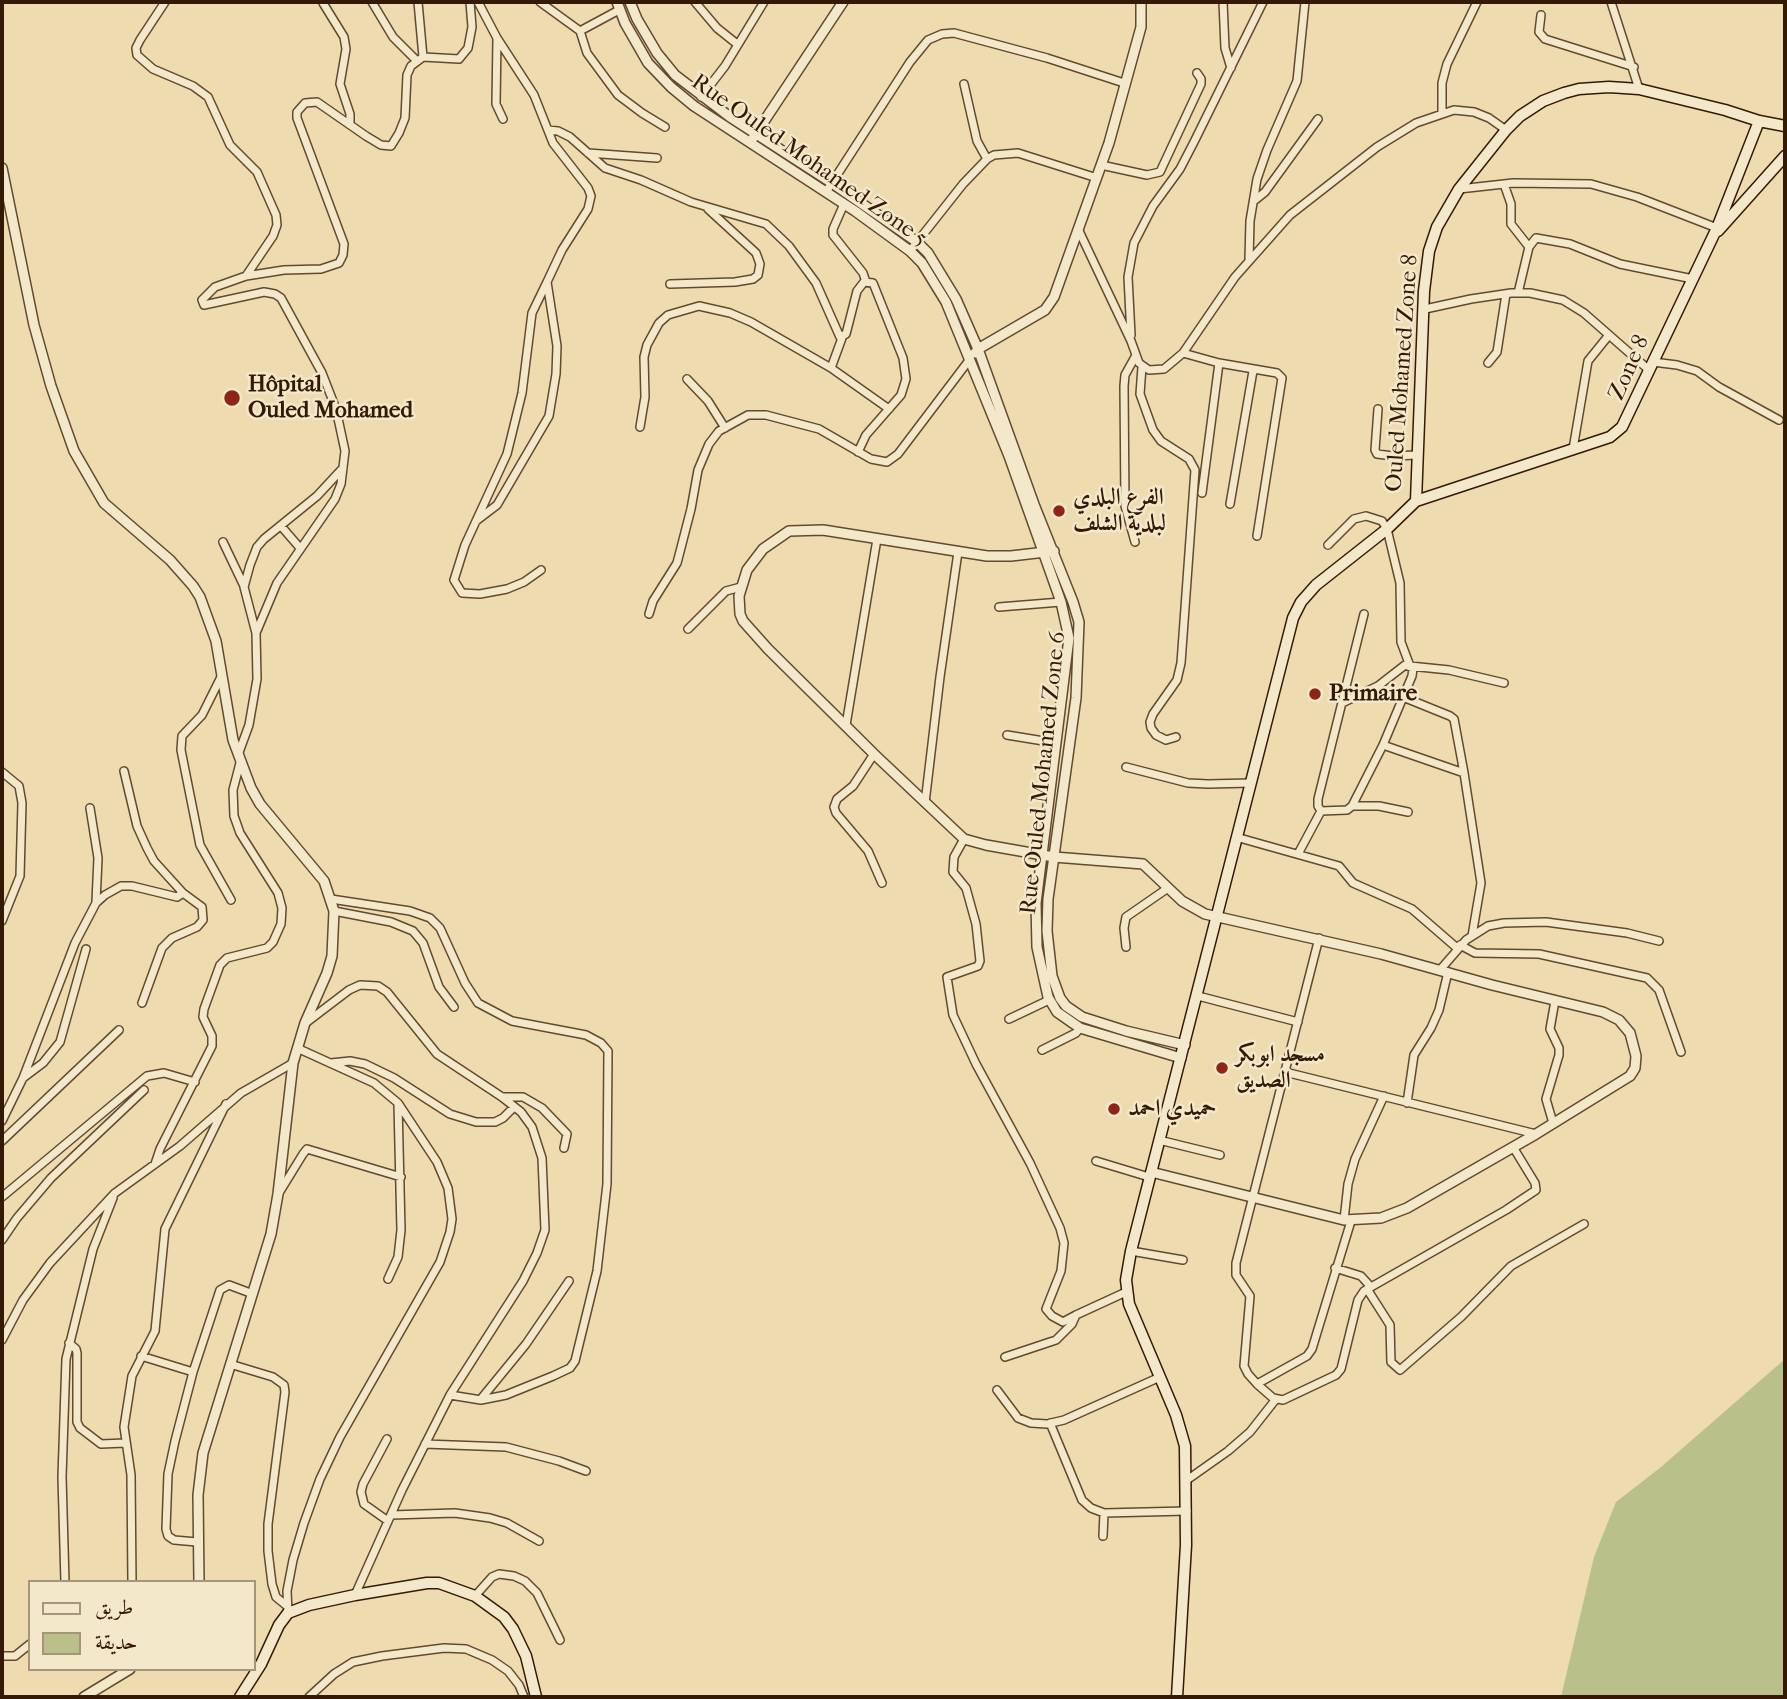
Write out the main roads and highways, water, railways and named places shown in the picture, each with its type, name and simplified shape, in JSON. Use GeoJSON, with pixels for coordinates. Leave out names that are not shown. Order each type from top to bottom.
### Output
{"type":"FeatureCollection","features":[{"type":"Feature","properties":{"kind":"main road","name":"Ouled Mohamed Zone 8"},"geometry":{"type":"LineString","coordinates":[[1177,1697],[1187,1511],[1185,1446],[1177,1415],[1134,1318],[1126,1292],[1131,1251],[1218,918],[1284,647],[1297,608],[1316,585],[1387,529],[1416,501],[1424,290],[1429,251],[1437,227],[1459,189],[1506,130],[1520,116],[1544,101],[1564,93],[1609,87],[1639,89],[1785,126]]}},
{"type":"Feature","properties":{"kind":"main road","name":"Zone 8"},"geometry":{"type":"LineString","coordinates":[[1416,501],[1610,437],[1622,427],[1715,233],[1759,121]]}},
{"type":"Feature","properties":{"kind":"main road"},"geometry":{"type":"LineString","coordinates":[[1715,233],[1785,156]]}},
{"type":"Feature","properties":{"kind":"main road"},"geometry":{"type":"LineString","coordinates":[[240,1697],[261,1664],[287,1610],[355,1595],[439,1583],[475,1596],[494,1607],[513,1629],[532,1671],[536,1697]]}},
{"type":"Feature","properties":{"kind":"place","name":"Hôpital Ouled Mohamed"},"geometry":{"type":"Point","coordinates":[232,398]}},
{"type":"Feature","properties":{"kind":"place","name":"الفرع البلدي لبلدية الشلف"},"geometry":{"type":"Point","coordinates":[1059,511]}},
{"type":"Feature","properties":{"kind":"place","name":"Primaire"},"geometry":{"type":"Point","coordinates":[1315,694]}},
{"type":"Feature","properties":{"kind":"place","name":"مسجد ابوبكر الصديق"},"geometry":{"type":"Point","coordinates":[1222,1068]}},
{"type":"Feature","properties":{"kind":"place","name":"حميدي احمد"},"geometry":{"type":"Point","coordinates":[1114,1109]}}]}
